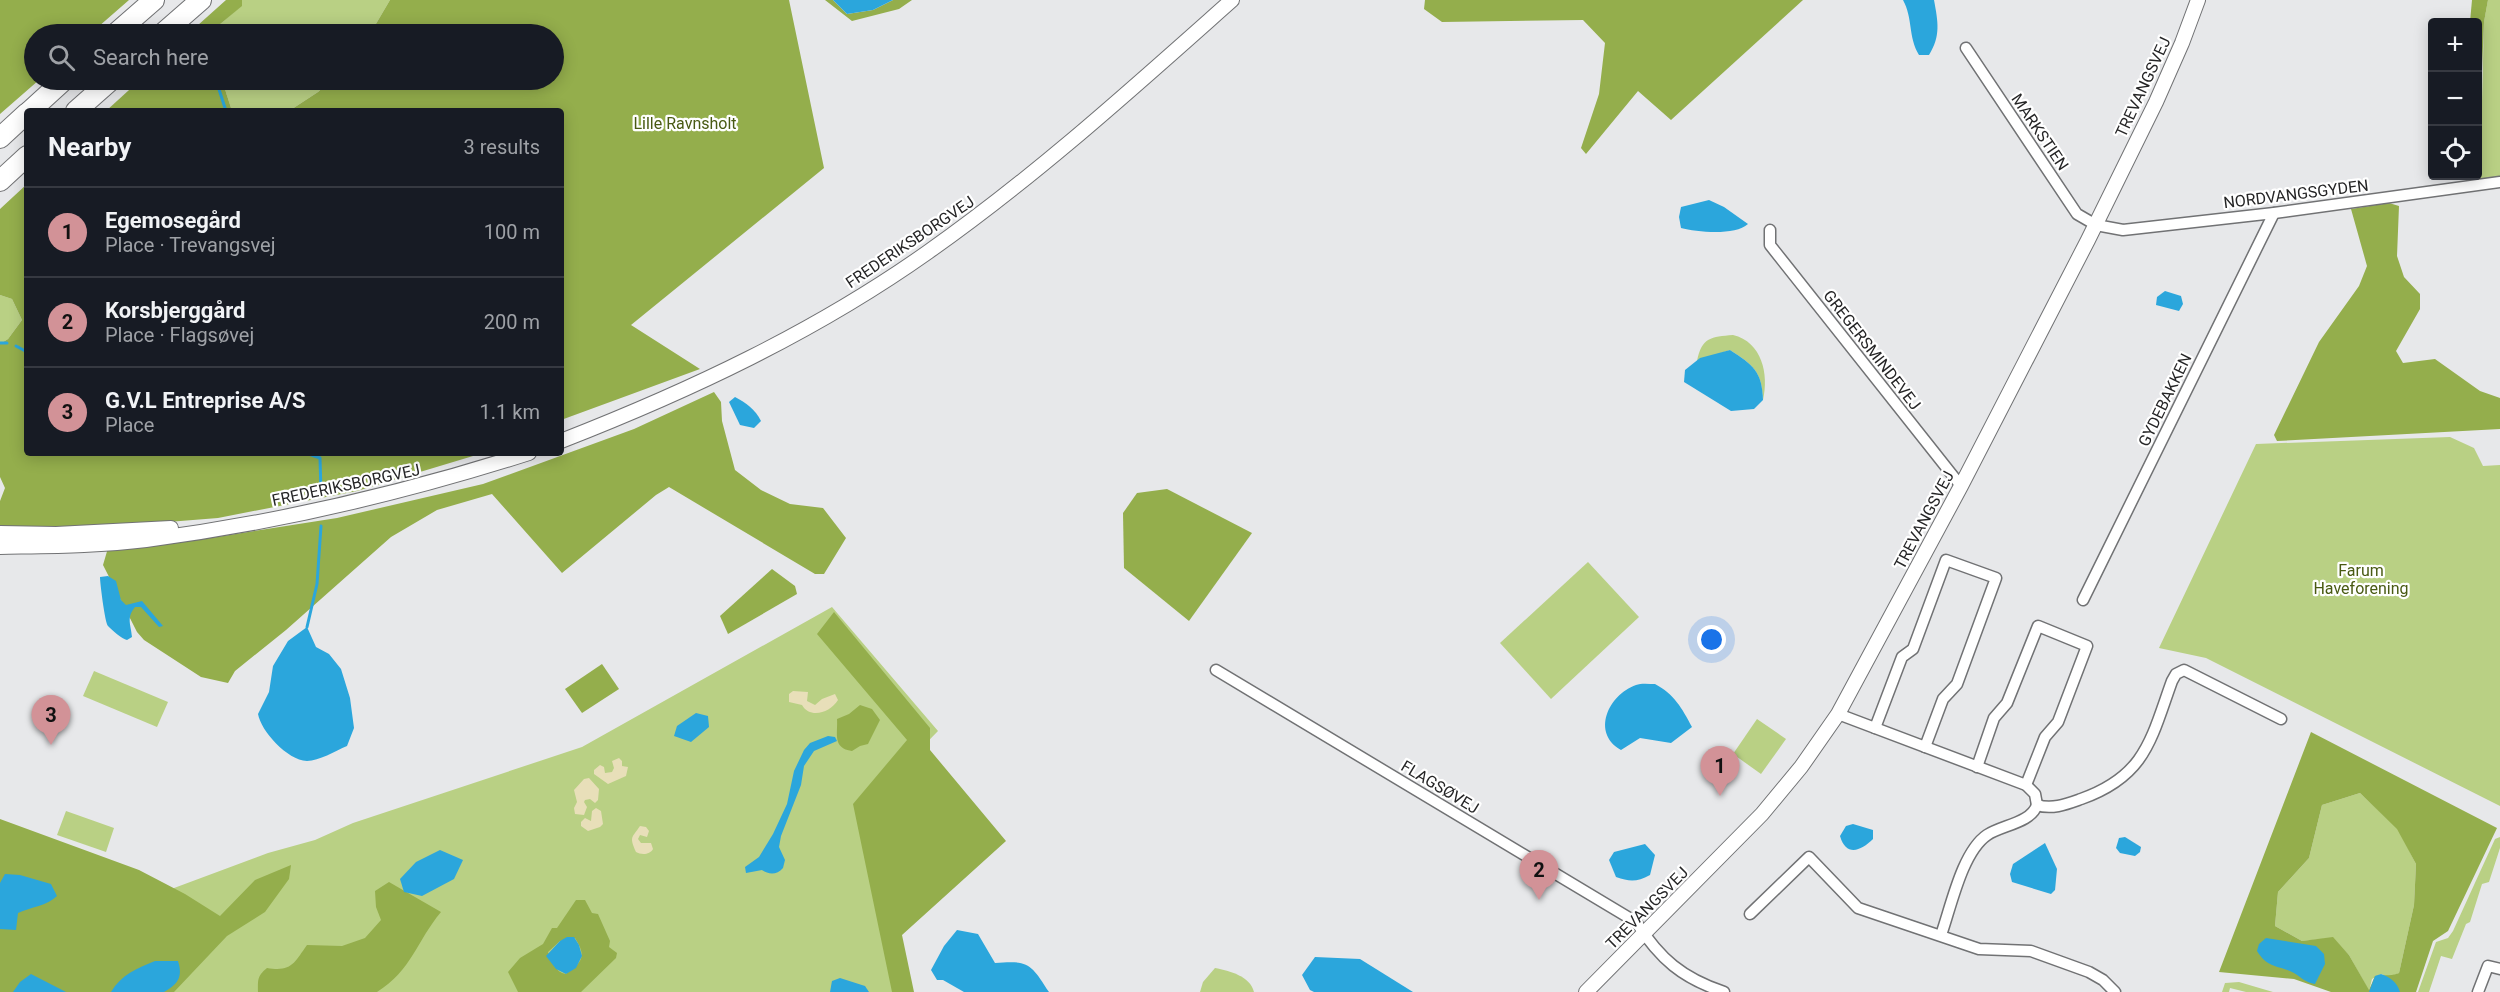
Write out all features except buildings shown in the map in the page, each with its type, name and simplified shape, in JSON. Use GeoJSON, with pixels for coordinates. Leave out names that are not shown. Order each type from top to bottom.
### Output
{"type":"FeatureCollection","features":[{"type":"Feature","properties":{"kind":"highway"},"geometry":{"type":"LineString","coordinates":[[126,24],[154,0]]}},
{"type":"Feature","properties":{"kind":"highway"},"geometry":{"type":"LineString","coordinates":[[173,24],[201,0]]}},
{"type":"Feature","properties":{"kind":"highway"},"geometry":{"type":"LineString","coordinates":[[32,108],[53,90]]}},
{"type":"Feature","properties":{"kind":"highway"},"geometry":{"type":"LineString","coordinates":[[79,108],[100,90]]}},
{"type":"Feature","properties":{"kind":"highway"},"geometry":{"type":"LineString","coordinates":[[0,138],[24,116]]}},
{"type":"Feature","properties":{"kind":"highway"},"geometry":{"type":"LineString","coordinates":[[0,181],[24,159]]}},
{"type":"Feature","properties":{"kind":"street","name":"FREDERIKSBORGVEJ"},"geometry":{"type":"LineString","coordinates":[[564,440],[643,409],[743,362],[832,313],[926,254],[998,202],[1078,137],[1232,0]]}},
{"type":"Feature","properties":{"kind":"street","name":"TREVANGSVEJ"},"geometry":{"type":"LineString","coordinates":[[1586,992],[1762,814],[1801,767],[1838,714],[1961,486],[2096,225],[2182,43],[2198,0]]}},
{"type":"Feature","properties":{"kind":"street","name":"MARKSTIEN"},"geometry":{"type":"LineString","coordinates":[[1966,48],[2077,214],[2096,225]]}},
{"type":"Feature","properties":{"kind":"street","name":"NORDVANGSGYDEN"},"geometry":{"type":"LineString","coordinates":[[2096,225],[2123,230],[2274,213],[2500,182]]}},
{"type":"Feature","properties":{"kind":"street","name":"GYDEBAKKEN"},"geometry":{"type":"LineString","coordinates":[[2084,600],[2274,213]]}},
{"type":"Feature","properties":{"kind":"street","name":"GREGERSMINDEVEJ"},"geometry":{"type":"LineString","coordinates":[[1770,230],[1770,245],[1961,486]]}},
{"type":"Feature","properties":{"kind":"street","name":"FREDERIKSBORGVEJ"},"geometry":{"type":"LineString","coordinates":[[0,547],[63,546],[145,540],[332,508],[431,483],[519,456]]}},
{"type":"Feature","properties":{"kind":"street","name":"FREDERIKSBORGVEJ"},"geometry":{"type":"LineString","coordinates":[[0,533],[66,533],[239,524]]}},
{"type":"Feature","properties":{"kind":"street"},"geometry":{"type":"LineString","coordinates":[[1875,728],[1902,657],[1913,650],[1946,560],[1996,578],[1957,684],[1943,699],[1925,747]]}},
{"type":"Feature","properties":{"kind":"street"},"geometry":{"type":"LineString","coordinates":[[1977,767],[1994,718],[2007,703],[2038,626],[2087,646],[2058,722],[2045,737],[2026,785]]}},
{"type":"Feature","properties":{"kind":"street","name":"FLAGSØVEJ"},"geometry":{"type":"LineString","coordinates":[[1216,670],[1636,922],[1658,952],[1684,975],[1698,983],[1724,992]]}},
{"type":"Feature","properties":{"kind":"street"},"geometry":{"type":"LineString","coordinates":[[2037,805],[2045,808],[2062,806],[2102,792],[2135,767],[2146,750],[2172,681],[2180,671],[2184,670],[2281,719]]}},
{"type":"Feature","properties":{"kind":"street"},"geometry":{"type":"LineString","coordinates":[[1838,714],[2026,785],[2035,794],[2037,805],[2030,816],[2005,825],[1985,836],[1972,852],[1941,935]]}},
{"type":"Feature","properties":{"kind":"street"},"geometry":{"type":"LineString","coordinates":[[1750,914],[1809,857],[1858,908],[1979,949],[2031,951],[2089,972],[2103,980],[2115,992]]}},
{"type":"Feature","properties":{"kind":"street"},"geometry":{"type":"LineString","coordinates":[[2478,992],[2488,966],[2500,969]]}},
{"type":"Feature","properties":{"kind":"green space"},"geometry":{"type":"Polygon","coordinates":[[[0,0],[129,0],[101,24],[24,24],[24,90],[28,90],[0,114],[0,0]]]}},
{"type":"Feature","properties":{"kind":"green space"},"geometry":{"type":"Polygon","coordinates":[[[226,0],[242,0],[242,6],[220,24],[199,24],[226,0]]]}},
{"type":"Feature","properties":{"kind":"green space"},"geometry":{"type":"Polygon","coordinates":[[[242,0],[390,0],[376,24],[220,24],[241,6],[242,0]]]}},
{"type":"Feature","properties":{"kind":"green space","name":"Lille Ravnsholt"},"geometry":{"type":"Polygon","coordinates":[[[390,0],[789,0],[824,168],[631,325],[700,369],[564,419],[564,108],[294,108],[320,90],[564,90],[564,24],[376,24],[390,0]]]}},
{"type":"Feature","properties":{"kind":"green space"},"geometry":{"type":"Polygon","coordinates":[[[825,0],[833,0],[847,14],[873,10],[893,0],[912,0],[899,9],[852,21],[825,0]]]}},
{"type":"Feature","properties":{"kind":"green space"},"geometry":{"type":"Polygon","coordinates":[[[1425,0],[1803,0],[1671,120],[1638,91],[1586,154],[1581,148],[1599,94],[1605,43],[1583,20],[1442,22],[1424,9],[1425,0]]]}},
{"type":"Feature","properties":{"kind":"green space"},"geometry":{"type":"Polygon","coordinates":[[[2472,0],[2488,0],[2484,22],[2482,71],[2482,18],[2470,18],[2472,0]]]}},
{"type":"Feature","properties":{"kind":"green space"},"geometry":{"type":"Polygon","coordinates":[[[2488,0],[2500,0],[2500,176],[2482,179],[2482,100],[2484,22],[2488,0]]]}},
{"type":"Feature","properties":{"kind":"green space"},"geometry":{"type":"Polygon","coordinates":[[[129,90],[225,90],[231,108],[109,108],[129,90]]]}},
{"type":"Feature","properties":{"kind":"green space"},"geometry":{"type":"Polygon","coordinates":[[[225,90],[320,90],[294,108],[231,108],[225,90]]]}},
{"type":"Feature","properties":{"kind":"green space"},"geometry":{"type":"Polygon","coordinates":[[[24,187],[24,456],[473,456],[357,491],[218,518],[105,527],[0,528],[0,501],[5,488],[0,477],[0,344],[8,339],[22,320],[12,299],[0,295],[0,209],[24,187]]]}},
{"type":"Feature","properties":{"kind":"green space"},"geometry":{"type":"Polygon","coordinates":[[[2389,203],[2399,206],[2397,256],[2404,277],[2420,294],[2420,309],[2396,351],[2403,363],[2435,359],[2480,391],[2500,398],[2500,429],[2277,441],[2274,435],[2319,342],[2359,286],[2367,266],[2351,209],[2389,203]]]}},
{"type":"Feature","properties":{"kind":"green space"},"geometry":{"type":"Polygon","coordinates":[[[0,295],[12,299],[22,320],[8,339],[0,344],[0,295]]]}},
{"type":"Feature","properties":{"kind":"green space"},"geometry":{"type":"Polygon","coordinates":[[[1733,335],[1751,344],[1761,360],[1765,380],[1763,400],[1761,382],[1755,370],[1730,350],[1697,361],[1702,347],[1709,340],[1733,335]]]}},
{"type":"Feature","properties":{"kind":"green space"},"geometry":{"type":"Polygon","coordinates":[[[714,392],[721,402],[722,421],[735,470],[761,490],[790,504],[823,508],[846,538],[824,574],[815,574],[669,487],[656,495],[562,573],[492,494],[437,510],[391,537],[286,630],[235,671],[228,683],[201,677],[144,640],[137,632],[103,565],[108,548],[204,539],[337,518],[483,484],[634,429],[714,392]]]}},
{"type":"Feature","properties":{"kind":"green space","name":"Farum Haveforening"},"geometry":{"type":"Polygon","coordinates":[[[2450,437],[2474,448],[2483,466],[2500,465],[2500,806],[2206,658],[2159,648],[2256,444],[2450,437]]]}},
{"type":"Feature","properties":{"kind":"green space"},"geometry":{"type":"Polygon","coordinates":[[[1167,489],[1252,533],[1189,621],[1124,568],[1123,513],[1137,493],[1167,489]]]}},
{"type":"Feature","properties":{"kind":"green space"},"geometry":{"type":"Polygon","coordinates":[[[1588,562],[1639,617],[1551,699],[1500,643],[1588,562]]]}},
{"type":"Feature","properties":{"kind":"green space"},"geometry":{"type":"Polygon","coordinates":[[[772,569],[795,586],[797,594],[728,634],[720,616],[772,569]]]}},
{"type":"Feature","properties":{"kind":"green space"},"geometry":{"type":"Polygon","coordinates":[[[832,607],[938,731],[863,808],[894,938],[903,992],[4,992],[166,891],[268,853],[315,840],[353,823],[582,747],[832,607]]]}},
{"type":"Feature","properties":{"kind":"green space"},"geometry":{"type":"Polygon","coordinates":[[[834,612],[930,728],[930,750],[1006,841],[902,935],[914,992],[892,992],[853,804],[907,740],[817,634],[834,612]]]}},
{"type":"Feature","properties":{"kind":"green space"},"geometry":{"type":"Polygon","coordinates":[[[602,664],[619,689],[582,713],[565,689],[602,664]]]}},
{"type":"Feature","properties":{"kind":"green space"},"geometry":{"type":"Polygon","coordinates":[[[94,671],[168,702],[157,727],[83,696],[94,671]]]}},
{"type":"Feature","properties":{"kind":"green space"},"geometry":{"type":"Polygon","coordinates":[[[860,705],[872,709],[880,720],[868,744],[852,751],[841,747],[837,740],[837,719],[849,714],[860,705]]]}},
{"type":"Feature","properties":{"kind":"green space"},"geometry":{"type":"Polygon","coordinates":[[[1757,719],[1786,739],[1761,774],[1733,754],[1757,719]]]}},
{"type":"Feature","properties":{"kind":"green space"},"geometry":{"type":"Polygon","coordinates":[[[2311,732],[2497,828],[2448,931],[2433,941],[2416,992],[2331,992],[2294,979],[2219,972],[2311,732]],[[2360,793],[2322,805],[2309,858],[2278,892],[2275,926],[2302,941],[2333,937],[2349,955],[2369,990],[2375,976],[2399,973],[2414,905],[2416,864],[2397,829],[2360,793]]]}},
{"type":"Feature","properties":{"kind":"green space"},"geometry":{"type":"Polygon","coordinates":[[[2360,793],[2398,829],[2416,864],[2414,905],[2399,973],[2389,977],[2381,974],[2372,979],[2369,991],[2349,955],[2333,938],[2302,941],[2275,926],[2278,892],[2309,858],[2322,805],[2360,793]]]}},
{"type":"Feature","properties":{"kind":"green space"},"geometry":{"type":"Polygon","coordinates":[[[66,811],[114,828],[106,852],[57,835],[66,811]]]}},
{"type":"Feature","properties":{"kind":"green space"},"geometry":{"type":"Polygon","coordinates":[[[0,819],[139,870],[185,894],[220,916],[255,880],[291,865],[289,879],[265,912],[227,936],[174,992],[0,992],[0,819]]]}},
{"type":"Feature","properties":{"kind":"green space"},"geometry":{"type":"Polygon","coordinates":[[[2500,837],[2500,848],[2489,882],[2482,884],[2470,922],[2466,924],[2452,959],[2441,956],[2429,992],[2418,992],[2436,942],[2448,938],[2453,931],[2495,839],[2500,837]]]}},
{"type":"Feature","properties":{"kind":"green space"},"geometry":{"type":"Polygon","coordinates":[[[389,882],[441,912],[406,965],[389,983],[377,992],[258,992],[261,973],[267,968],[282,969],[292,965],[307,945],[342,946],[365,938],[381,920],[376,907],[375,891],[389,882]]]}},
{"type":"Feature","properties":{"kind":"green space"},"geometry":{"type":"Polygon","coordinates":[[[576,900],[585,900],[592,913],[598,914],[610,941],[609,947],[617,953],[616,958],[581,992],[518,992],[508,972],[520,958],[543,944],[552,928],[557,928],[576,900]],[[575,938],[560,941],[548,952],[554,966],[566,974],[576,966],[582,955],[575,938]]]}},
{"type":"Feature","properties":{"kind":"green space"},"geometry":{"type":"Polygon","coordinates":[[[1215,968],[1244,978],[1252,986],[1254,992],[1200,992],[1203,982],[1215,968]]]}},
{"type":"Feature","properties":{"kind":"green space"},"geometry":{"type":"Polygon","coordinates":[[[2239,982],[2273,992],[2246,992],[2230,988],[2229,992],[2222,992],[2225,983],[2239,982]]]}},
{"type":"Feature","properties":{"kind":"sand"},"geometry":{"type":"Polygon","coordinates":[[[793,691],[808,692],[807,701],[815,705],[822,699],[835,694],[838,700],[825,711],[810,712],[802,705],[789,702],[789,694],[793,691]]]}},
{"type":"Feature","properties":{"kind":"sand"},"geometry":{"type":"Polygon","coordinates":[[[619,758],[622,766],[628,767],[626,776],[608,784],[594,774],[594,770],[600,765],[604,767],[605,773],[612,772],[614,768],[612,761],[619,758]]]}},
{"type":"Feature","properties":{"kind":"sand"},"geometry":{"type":"Polygon","coordinates":[[[589,778],[599,789],[598,800],[595,803],[590,799],[585,800],[587,807],[584,815],[575,814],[574,808],[577,802],[574,790],[584,779],[589,778]]]}},
{"type":"Feature","properties":{"kind":"sand"},"geometry":{"type":"Polygon","coordinates":[[[596,808],[601,811],[603,824],[588,831],[581,826],[581,822],[585,818],[591,821],[592,811],[596,808]]]}},
{"type":"Feature","properties":{"kind":"sand"},"geometry":{"type":"Polygon","coordinates":[[[640,826],[646,827],[649,831],[647,837],[640,835],[638,839],[641,843],[651,843],[653,849],[643,854],[636,852],[632,838],[640,826]]]}},
{"type":"Feature","properties":{"kind":"water"},"geometry":{"type":"Polygon","coordinates":[[[833,0],[893,0],[873,10],[847,14],[833,0]]]}},
{"type":"Feature","properties":{"kind":"water"},"geometry":{"type":"Polygon","coordinates":[[[1903,0],[1934,0],[1937,35],[1929,55],[1919,55],[1903,0]]]}},
{"type":"Feature","properties":{"kind":"water"},"geometry":{"type":"Polygon","coordinates":[[[1709,200],[1724,207],[1748,224],[1742,228],[1725,232],[1681,228],[1679,217],[1681,207],[1709,200]]]}},
{"type":"Feature","properties":{"kind":"water"},"geometry":{"type":"Polygon","coordinates":[[[2165,291],[2181,296],[2183,304],[2179,311],[2156,305],[2157,297],[2165,291]]]}},
{"type":"Feature","properties":{"kind":"water"},"geometry":{"type":"Polygon","coordinates":[[[1730,350],[1755,370],[1761,382],[1763,400],[1754,409],[1731,411],[1684,382],[1685,370],[1700,358],[1730,350]]]}},
{"type":"Feature","properties":{"kind":"water"},"geometry":{"type":"Polygon","coordinates":[[[735,397],[750,407],[759,417],[761,421],[754,428],[740,425],[729,402],[735,397]]]}},
{"type":"Feature","properties":{"kind":"water"},"geometry":{"type":"Polygon","coordinates":[[[108,576],[116,581],[121,600],[126,605],[142,601],[163,626],[159,627],[141,607],[135,607],[130,618],[132,637],[127,640],[112,630],[105,618],[100,581],[100,577],[108,576]]]}},
{"type":"Feature","properties":{"kind":"water"},"geometry":{"type":"Polygon","coordinates":[[[307,627],[316,647],[329,654],[341,669],[350,698],[354,728],[347,746],[312,761],[291,756],[276,744],[264,728],[258,714],[269,692],[273,666],[288,641],[307,627]]]}},
{"type":"Feature","properties":{"kind":"water"},"geometry":{"type":"Polygon","coordinates":[[[1655,684],[1677,702],[1692,727],[1671,743],[1640,738],[1621,750],[1612,743],[1605,725],[1611,705],[1626,690],[1636,685],[1655,684]]]}},
{"type":"Feature","properties":{"kind":"water"},"geometry":{"type":"Polygon","coordinates":[[[696,713],[708,716],[709,727],[691,742],[674,736],[677,726],[696,713]]]}},
{"type":"Feature","properties":{"kind":"water"},"geometry":{"type":"Polygon","coordinates":[[[828,736],[835,737],[837,741],[814,751],[804,766],[801,785],[781,836],[779,847],[785,860],[783,868],[773,873],[762,870],[746,873],[745,867],[759,857],[773,834],[787,804],[794,771],[804,750],[810,743],[828,736]]]}},
{"type":"Feature","properties":{"kind":"water"},"geometry":{"type":"Polygon","coordinates":[[[1853,824],[1873,830],[1873,839],[1864,847],[1854,850],[1846,847],[1840,836],[1846,826],[1853,824]]]}},
{"type":"Feature","properties":{"kind":"water"},"geometry":{"type":"Polygon","coordinates":[[[2125,837],[2141,847],[2140,852],[2135,856],[2120,853],[2116,848],[2119,838],[2125,837]]]}},
{"type":"Feature","properties":{"kind":"water"},"geometry":{"type":"Polygon","coordinates":[[[2045,843],[2057,869],[2055,890],[2051,894],[2012,882],[2010,874],[2013,864],[2045,843]]]}},
{"type":"Feature","properties":{"kind":"water"},"geometry":{"type":"Polygon","coordinates":[[[1645,844],[1655,855],[1650,875],[1633,881],[1616,877],[1609,860],[1614,852],[1645,844]]]}},
{"type":"Feature","properties":{"kind":"water"},"geometry":{"type":"Polygon","coordinates":[[[440,850],[463,860],[454,879],[422,896],[404,892],[400,879],[416,862],[440,850]]]}},
{"type":"Feature","properties":{"kind":"water"},"geometry":{"type":"Polygon","coordinates":[[[5,874],[20,875],[51,884],[57,896],[44,904],[18,913],[16,930],[0,929],[0,883],[5,874]]]}},
{"type":"Feature","properties":{"kind":"water"},"geometry":{"type":"Polygon","coordinates":[[[957,930],[978,934],[995,963],[1015,962],[1028,966],[1038,975],[1049,992],[964,992],[943,980],[937,980],[931,970],[944,946],[957,930]]]}},
{"type":"Feature","properties":{"kind":"water"},"geometry":{"type":"Polygon","coordinates":[[[567,937],[574,937],[582,956],[576,968],[566,974],[556,969],[546,956],[567,937]]]}},
{"type":"Feature","properties":{"kind":"water"},"geometry":{"type":"Polygon","coordinates":[[[2266,938],[2316,946],[2324,954],[2325,964],[2315,984],[2289,970],[2265,961],[2257,951],[2259,944],[2266,938]]]}},
{"type":"Feature","properties":{"kind":"water"},"geometry":{"type":"Polygon","coordinates":[[[1315,957],[1360,959],[1413,992],[1314,992],[1310,990],[1302,975],[1315,957]]]}},
{"type":"Feature","properties":{"kind":"water"},"geometry":{"type":"Polygon","coordinates":[[[155,961],[178,961],[179,976],[176,983],[169,989],[164,992],[111,992],[136,969],[155,961]]]}},
{"type":"Feature","properties":{"kind":"water"},"geometry":{"type":"Polygon","coordinates":[[[31,974],[66,992],[13,992],[20,982],[31,974]]]}},
{"type":"Feature","properties":{"kind":"water"},"geometry":{"type":"Polygon","coordinates":[[[2381,974],[2393,980],[2400,992],[2369,992],[2375,976],[2381,974]]]}},
{"type":"Feature","properties":{"kind":"water"},"geometry":{"type":"Polygon","coordinates":[[[840,978],[865,986],[869,992],[830,992],[832,981],[840,978]]]}},
{"type":"Feature","properties":{"kind":"waterway"},"geometry":{"type":"LineString","coordinates":[[219,90],[225,108]]}},
{"type":"Feature","properties":{"kind":"waterway"},"geometry":{"type":"LineString","coordinates":[[0,343],[7,343]]}},
{"type":"Feature","properties":{"kind":"waterway"},"geometry":{"type":"LineString","coordinates":[[16,346],[24,350]]}},
{"type":"Feature","properties":{"kind":"waterway"},"geometry":{"type":"LineString","coordinates":[[314,456],[320,458],[321,492]]}},
{"type":"Feature","properties":{"kind":"waterway"},"geometry":{"type":"LineString","coordinates":[[307,627],[317,584],[321,526]]}},
{"type":"Feature","properties":{"kind":"place","name":"G.V.L Entreprise A/S"},"geometry":{"type":"Point","coordinates":[51,745]}},
{"type":"Feature","properties":{"kind":"place","name":"Egemosegård"},"geometry":{"type":"Point","coordinates":[1720,796]}},
{"type":"Feature","properties":{"kind":"place","name":"Korsbjerggård"},"geometry":{"type":"Point","coordinates":[1539,900]}}]}
